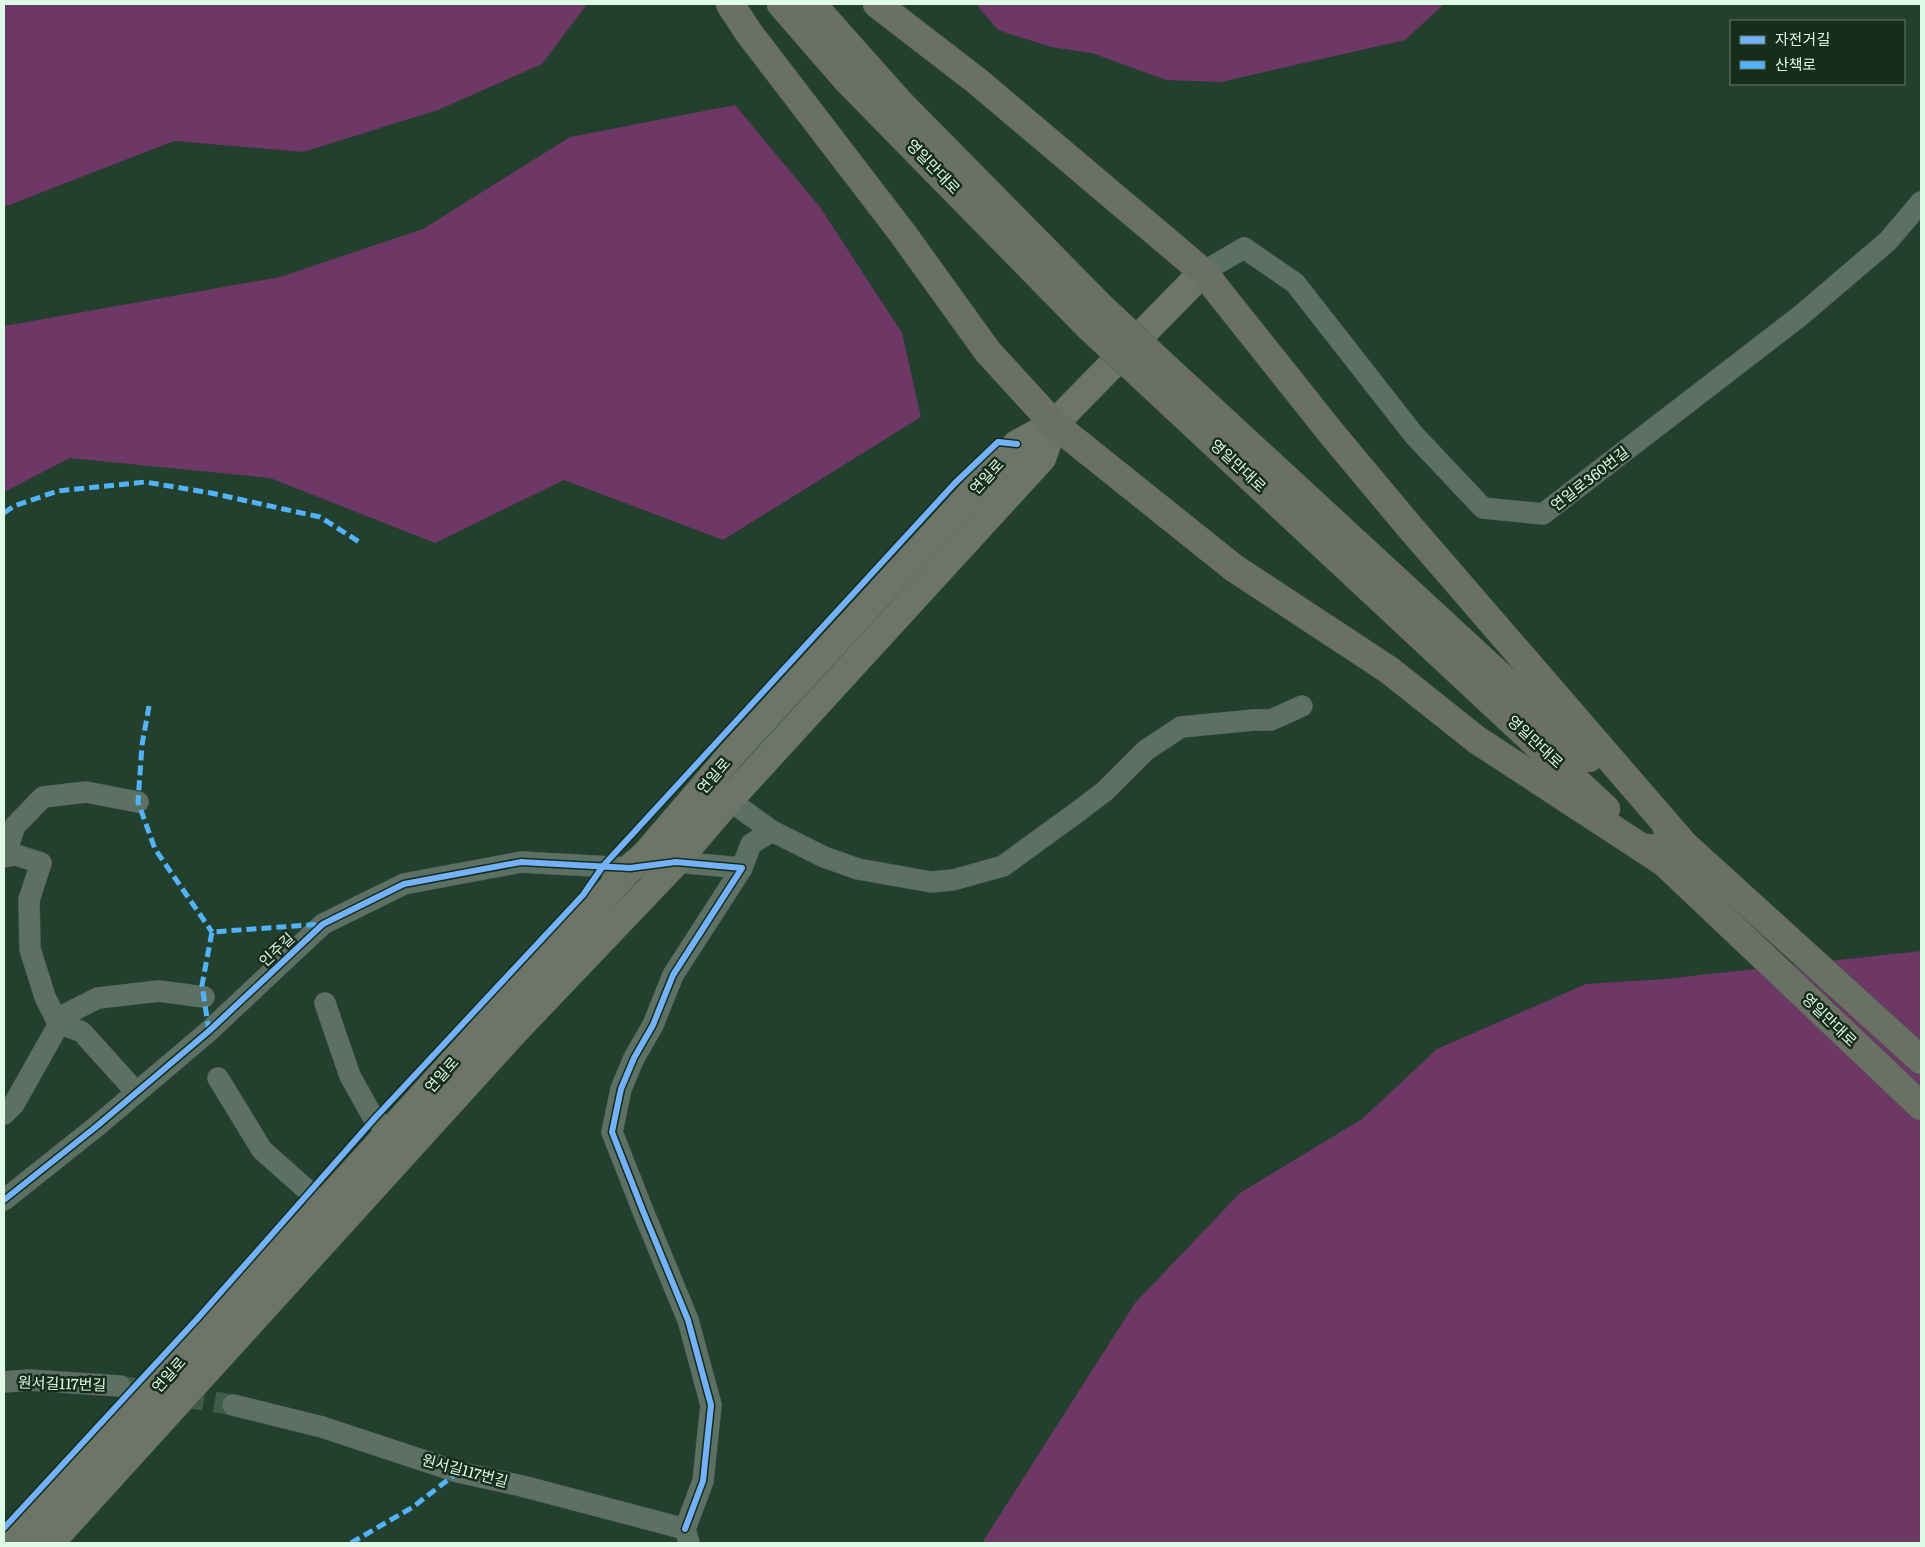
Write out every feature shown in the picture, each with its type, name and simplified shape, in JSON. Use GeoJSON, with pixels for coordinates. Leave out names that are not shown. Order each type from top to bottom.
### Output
{"type":"FeatureCollection","features":[{"type":"Feature","properties":{"kind":"highway"},"geometry":{"type":"LineString","coordinates":[[730,4],[749,33],[903,234],[988,352],[1054,424],[1234,568],[1389,670],[1478,740],[1662,861]]}},
{"type":"Feature","properties":{"kind":"highway","name":"영일만대로"},"geometry":{"type":"LineString","coordinates":[[781,4],[847,80],[1096,318]]}},
{"type":"Feature","properties":{"kind":"highway","name":"영일만대로"},"geometry":{"type":"LineString","coordinates":[[812,4],[1096,318]]}},
{"type":"Feature","properties":{"kind":"highway"},"geometry":{"type":"LineString","coordinates":[[877,4],[977,81],[1203,272],[1332,434],[1408,525],[1681,841]]}},
{"type":"Feature","properties":{"kind":"highway"},"geometry":{"type":"LineString","coordinates":[[1096,318],[1154,372]]}},
{"type":"Feature","properties":{"kind":"highway","name":"영일만대로"},"geometry":{"type":"LineString","coordinates":[[1154,372],[1459,639],[1921,1060]]}},
{"type":"Feature","properties":{"kind":"highway","name":"영일만대로"},"geometry":{"type":"LineString","coordinates":[[1154,372],[1662,861],[1921,1106]]}},
{"type":"Feature","properties":{"kind":"main road"},"geometry":{"type":"LineString","coordinates":[[1054,424],[1203,272]]}},
{"type":"Feature","properties":{"kind":"main road","name":"연일로"},"geometry":{"type":"LineString","coordinates":[[50,1543],[514,1031],[676,862],[729,800],[1042,458],[1054,424]]}},
{"type":"Feature","properties":{"kind":"main road","name":"연일로"},"geometry":{"type":"LineString","coordinates":[[15,1543],[630,868],[646,854],[732,755],[1017,444],[1054,424]]}},
{"type":"Feature","properties":{"kind":"street","name":"연일로360번길"},"geometry":{"type":"LineString","coordinates":[[1203,272],[1244,248],[1295,283],[1414,435],[1483,508],[1544,514],[1800,316],[1888,241],[1921,202]]}},
{"type":"Feature","properties":{"kind":"street"},"geometry":{"type":"LineString","coordinates":[[729,800],[772,831],[824,857],[858,869],[931,882],[953,880],[1003,866],[1105,791],[1146,750],[1181,727],[1271,720],[1302,706]]}},
{"type":"Feature","properties":{"kind":"street"},"geometry":{"type":"LineString","coordinates":[[136,1092],[82,1032],[58,1023],[45,997],[30,949],[29,900],[41,863],[16,855],[4,857],[15,826],[44,797],[86,792],[138,802]]}},
{"type":"Feature","properties":{"kind":"street"},"geometry":{"type":"LineString","coordinates":[[687,1536],[703,1481],[711,1406],[688,1320],[612,1132],[621,1089],[634,1058],[653,1025],[673,976],[742,868],[751,844],[772,831]]}},
{"type":"Feature","properties":{"kind":"street","name":"인주길"},"geometry":{"type":"LineString","coordinates":[[4,1200],[209,1030],[323,924],[404,884],[521,862],[630,868],[676,862],[742,868]]}},
{"type":"Feature","properties":{"kind":"street"},"geometry":{"type":"LineString","coordinates":[[4,1114],[14,1104],[64,1014],[98,998],[159,991],[204,997]]}},
{"type":"Feature","properties":{"kind":"street"},"geometry":{"type":"LineString","coordinates":[[326,1003],[350,1076],[374,1119],[392,1131]]}},
{"type":"Feature","properties":{"kind":"street"},"geometry":{"type":"LineString","coordinates":[[218,1078],[262,1150],[324,1206]]}},
{"type":"Feature","properties":{"kind":"street","name":"원서길117번길"},"geometry":{"type":"LineString","coordinates":[[4,1382],[29,1380],[120,1386]]}},
{"type":"Feature","properties":{"kind":"street","name":"원서길117번길"},"geometry":{"type":"LineString","coordinates":[[233,1405],[322,1427],[458,1472],[522,1486],[687,1536]]}},
{"type":"Feature","properties":{"kind":"shaded area"},"geometry":{"type":"Polygon","coordinates":[[[4,4],[587,4],[542,64],[438,110],[303,152],[174,141],[4,207],[4,4]]]}},
{"type":"Feature","properties":{"kind":"shaded area"},"geometry":{"type":"Polygon","coordinates":[[[976,4],[1444,4],[1405,40],[1221,82],[1166,80],[1092,53],[1051,47],[998,30],[976,4]]]}},
{"type":"Feature","properties":{"kind":"shaded area"},"geometry":{"type":"Polygon","coordinates":[[[735,105],[820,207],[902,333],[921,417],[723,540],[564,480],[435,543],[270,478],[70,458],[4,492],[4,326],[280,277],[423,229],[570,137],[735,105]]]}},
{"type":"Feature","properties":{"kind":"shaded area"},"geometry":{"type":"Polygon","coordinates":[[[1921,951],[1921,1543],[982,1543],[1135,1303],[1240,1193],[1362,1119],[1437,1049],[1586,984],[1664,979],[1921,951]]]}},
{"type":"Feature","properties":{"kind":"tunnel"},"geometry":{"type":"LineString","coordinates":[[120,1386],[233,1405]]}},
{"type":"Feature","properties":{"kind":"marked path"},"geometry":{"type":"LineString","coordinates":[[4,513],[14,506],[58,491],[145,482],[211,493],[320,517],[361,543]]}},
{"type":"Feature","properties":{"kind":"marked path"},"geometry":{"type":"LineString","coordinates":[[149,706],[142,745],[138,802],[155,849],[212,932]]}},
{"type":"Feature","properties":{"kind":"marked path"},"geometry":{"type":"LineString","coordinates":[[209,1031],[202,985],[212,932],[323,924]]}},
{"type":"Feature","properties":{"kind":"marked path"},"geometry":{"type":"LineString","coordinates":[[351,1543],[413,1507],[458,1472]]}},
{"type":"Feature","properties":{"kind":"cycle path"},"geometry":{"type":"LineString","coordinates":[[4,1528],[198,1318],[374,1119],[583,895],[603,866],[955,483],[998,442],[1017,444]]}},
{"type":"Feature","properties":{"kind":"cycle path"},"geometry":{"type":"LineString","coordinates":[[4,1200],[97,1126],[209,1031],[323,924],[404,884],[521,862],[630,868],[676,862],[742,868],[673,975],[653,1025],[634,1058],[621,1089],[612,1132],[688,1320],[711,1405],[703,1481],[685,1529]]}}]}
